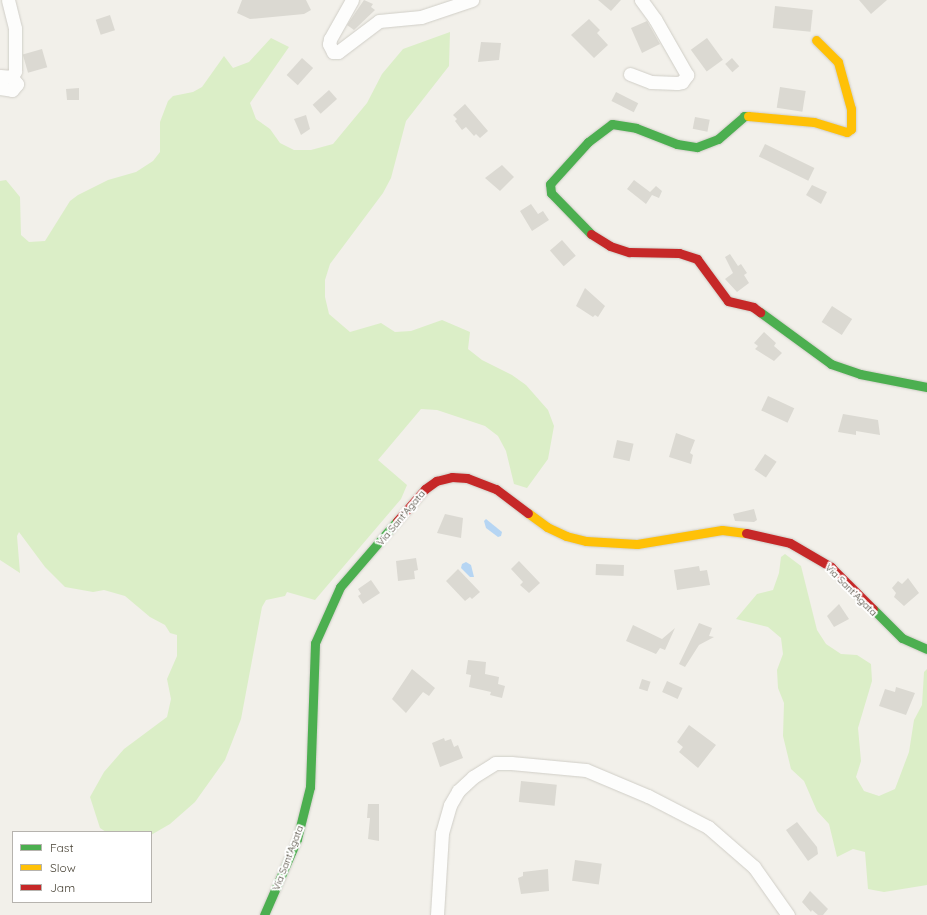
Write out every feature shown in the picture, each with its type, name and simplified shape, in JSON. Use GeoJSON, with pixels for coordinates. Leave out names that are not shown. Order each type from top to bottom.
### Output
{"type":"FeatureCollection","features":[{"type":"Feature","properties":{"kind":"street"},"geometry":{"type":"LineString","coordinates":[[0,88],[12,90],[17,84],[6,76],[15,71],[15,28],[8,0]]}},
{"type":"Feature","properties":{"kind":"street"},"geometry":{"type":"LineString","coordinates":[[352,0],[330,39],[329,44],[333,52],[343,49],[379,21],[421,17],[472,0]]}},
{"type":"Feature","properties":{"kind":"street"},"geometry":{"type":"LineString","coordinates":[[630,74],[651,82],[676,83],[682,82],[687,75],[655,19],[641,0]]}},
{"type":"Feature","properties":{"kind":"street"},"geometry":{"type":"LineString","coordinates":[[816,40],[838,62],[851,109],[851,129],[847,132],[814,122],[744,116],[718,139],[697,146],[678,144],[636,128],[612,124],[588,142],[560,172],[550,184],[551,193],[587,232],[610,246],[629,252],[679,254],[697,259],[728,301],[753,307],[831,364],[860,374],[916,388],[927,387]]}},
{"type":"Feature","properties":{"kind":"street","name":"Via Sant'Agata"},"geometry":{"type":"LineString","coordinates":[[264,915],[297,838],[310,787],[313,665],[315,643],[322,624],[340,588],[425,489],[436,481],[452,477],[467,478],[496,489],[547,527],[566,536],[586,541],[637,544],[722,530],[760,534],[790,543],[831,567],[902,638],[927,649]]}},
{"type":"Feature","properties":{"kind":"street"},"geometry":{"type":"LineString","coordinates":[[437,915],[442,833],[450,805],[458,791],[472,777],[495,763],[511,763],[586,770],[648,796],[708,827],[754,867],[788,915]]}},
{"type":"Feature","properties":{"kind":"green space"},"geometry":{"type":"Polygon","coordinates":[[[450,32],[449,66],[406,121],[391,178],[383,193],[330,264],[325,280],[325,297],[329,314],[350,332],[381,323],[395,332],[411,331],[442,320],[470,332],[468,349],[482,360],[512,375],[526,385],[548,410],[554,426],[548,459],[527,488],[514,484],[506,451],[498,436],[485,426],[437,410],[421,409],[378,460],[407,485],[401,499],[315,600],[287,592],[285,596],[266,600],[262,607],[241,719],[225,760],[195,802],[170,824],[152,834],[152,831],[104,831],[100,828],[90,797],[104,772],[124,749],[167,717],[171,699],[167,679],[177,656],[177,635],[170,633],[165,625],[150,617],[125,596],[104,590],[93,592],[65,587],[45,567],[19,532],[17,536],[20,573],[0,560],[0,181],[6,180],[20,197],[21,235],[29,242],[45,241],[70,201],[78,195],[108,180],[136,172],[153,161],[160,152],[160,122],[168,101],[173,96],[193,92],[202,87],[224,56],[233,68],[249,62],[271,38],[289,47],[250,103],[256,119],[270,129],[280,143],[294,150],[311,150],[333,144],[367,103],[382,74],[403,49],[450,32]]]}},
{"type":"Feature","properties":{"kind":"green space"},"geometry":{"type":"Polygon","coordinates":[[[785,554],[801,566],[817,630],[826,644],[841,654],[857,655],[871,664],[872,681],[858,728],[861,761],[856,777],[864,791],[879,796],[895,789],[909,752],[914,720],[922,705],[924,672],[927,669],[927,885],[884,892],[868,889],[865,852],[853,849],[837,857],[829,824],[817,811],[804,781],[791,769],[783,736],[784,703],[778,688],[777,670],[783,654],[781,638],[768,627],[736,619],[757,594],[773,590],[779,573],[781,557],[785,554]]]}},
{"type":"Feature","properties":{"kind":"water"},"geometry":{"type":"Polygon","coordinates":[[[486,519],[502,532],[501,536],[498,537],[486,528],[484,521],[486,519]]]}},
{"type":"Feature","properties":{"kind":"water"},"geometry":{"type":"Polygon","coordinates":[[[466,562],[471,565],[474,577],[470,577],[461,568],[462,564],[466,562]]]}},
{"type":"Feature","properties":{"kind":"building"},"geometry":{"type":"Polygon","coordinates":[[[242,0],[306,0],[311,10],[304,14],[250,19],[237,13],[242,0]]]}},
{"type":"Feature","properties":{"kind":"building"},"geometry":{"type":"Polygon","coordinates":[[[364,0],[373,4],[371,7],[375,10],[354,30],[347,25],[364,0]]]}},
{"type":"Feature","properties":{"kind":"building"},"geometry":{"type":"Polygon","coordinates":[[[598,0],[621,0],[611,11],[598,0]]]}},
{"type":"Feature","properties":{"kind":"building"},"geometry":{"type":"Polygon","coordinates":[[[859,0],[887,0],[871,14],[859,0]]]}},
{"type":"Feature","properties":{"kind":"building"},"geometry":{"type":"Polygon","coordinates":[[[775,6],[813,10],[810,32],[773,28],[775,6]]]}},
{"type":"Feature","properties":{"kind":"building"},"geometry":{"type":"Polygon","coordinates":[[[110,15],[115,30],[101,35],[96,20],[110,15]]]}},
{"type":"Feature","properties":{"kind":"building"},"geometry":{"type":"Polygon","coordinates":[[[589,19],[600,30],[597,33],[608,45],[594,58],[571,35],[589,19]]]}},
{"type":"Feature","properties":{"kind":"building"},"geometry":{"type":"Polygon","coordinates":[[[647,21],[660,44],[642,53],[631,28],[647,21]]]}},
{"type":"Feature","properties":{"kind":"building"},"geometry":{"type":"Polygon","coordinates":[[[707,38],[723,60],[707,72],[691,50],[707,38]]]}},
{"type":"Feature","properties":{"kind":"building"},"geometry":{"type":"Polygon","coordinates":[[[481,42],[501,43],[499,60],[478,62],[481,42]]]}},
{"type":"Feature","properties":{"kind":"building"},"geometry":{"type":"Polygon","coordinates":[[[42,49],[47,67],[28,73],[23,55],[42,49]]]}},
{"type":"Feature","properties":{"kind":"building"},"geometry":{"type":"Polygon","coordinates":[[[302,58],[313,68],[298,85],[287,75],[302,58]]]}},
{"type":"Feature","properties":{"kind":"building"},"geometry":{"type":"Polygon","coordinates":[[[732,58],[739,66],[732,72],[725,64],[732,58]]]}},
{"type":"Feature","properties":{"kind":"building"},"geometry":{"type":"Polygon","coordinates":[[[780,87],[806,91],[802,112],[777,108],[780,87]]]}},
{"type":"Feature","properties":{"kind":"building"},"geometry":{"type":"Polygon","coordinates":[[[79,88],[79,100],[67,100],[66,89],[79,88]]]}},
{"type":"Feature","properties":{"kind":"building"},"geometry":{"type":"Polygon","coordinates":[[[329,90],[337,99],[321,114],[313,105],[329,90]]]}},
{"type":"Feature","properties":{"kind":"building"},"geometry":{"type":"Polygon","coordinates":[[[616,92],[638,103],[634,112],[611,101],[616,92]]]}},
{"type":"Feature","properties":{"kind":"building"},"geometry":{"type":"Polygon","coordinates":[[[465,104],[488,131],[480,138],[476,134],[474,136],[466,127],[462,130],[455,121],[457,119],[453,115],[465,104]]]}},
{"type":"Feature","properties":{"kind":"building"},"geometry":{"type":"Polygon","coordinates":[[[306,115],[310,129],[301,135],[294,119],[306,115]]]}},
{"type":"Feature","properties":{"kind":"building"},"geometry":{"type":"Polygon","coordinates":[[[695,117],[710,120],[707,132],[693,129],[695,117]]]}},
{"type":"Feature","properties":{"kind":"building"},"geometry":{"type":"Polygon","coordinates":[[[765,144],[814,168],[808,181],[759,157],[765,144]]]}},
{"type":"Feature","properties":{"kind":"building"},"geometry":{"type":"Polygon","coordinates":[[[502,165],[514,177],[500,191],[485,178],[502,165]]]}},
{"type":"Feature","properties":{"kind":"building"},"geometry":{"type":"Polygon","coordinates":[[[634,180],[650,192],[656,186],[662,191],[659,198],[652,195],[646,204],[627,189],[634,180]]]}},
{"type":"Feature","properties":{"kind":"building"},"geometry":{"type":"Polygon","coordinates":[[[812,185],[827,192],[821,204],[806,195],[812,185]]]}},
{"type":"Feature","properties":{"kind":"building"},"geometry":{"type":"Polygon","coordinates":[[[531,204],[538,214],[543,211],[549,220],[532,231],[520,211],[531,204]]]}},
{"type":"Feature","properties":{"kind":"building"},"geometry":{"type":"Polygon","coordinates":[[[562,240],[576,256],[564,266],[550,250],[562,240]]]}},
{"type":"Feature","properties":{"kind":"building"},"geometry":{"type":"Polygon","coordinates":[[[730,254],[738,266],[741,264],[747,273],[744,275],[749,283],[737,292],[725,279],[733,273],[725,257],[730,254]]]}},
{"type":"Feature","properties":{"kind":"building"},"geometry":{"type":"Polygon","coordinates":[[[585,288],[605,306],[598,317],[595,315],[593,317],[576,306],[585,288]]]}},
{"type":"Feature","properties":{"kind":"building"},"geometry":{"type":"Polygon","coordinates":[[[832,306],[852,319],[842,335],[822,322],[832,306]]]}},
{"type":"Feature","properties":{"kind":"building"},"geometry":{"type":"Polygon","coordinates":[[[764,332],[776,343],[774,346],[782,353],[774,361],[755,349],[758,346],[754,343],[764,332]]]}},
{"type":"Feature","properties":{"kind":"building"},"geometry":{"type":"Polygon","coordinates":[[[768,396],[794,408],[788,423],[761,411],[768,396]]]}},
{"type":"Feature","properties":{"kind":"building"},"geometry":{"type":"Polygon","coordinates":[[[843,414],[878,420],[880,435],[856,431],[856,435],[838,432],[843,414]]]}},
{"type":"Feature","properties":{"kind":"building"},"geometry":{"type":"Polygon","coordinates":[[[676,433],[695,440],[690,453],[693,455],[691,464],[669,457],[676,433]]]}},
{"type":"Feature","properties":{"kind":"building"},"geometry":{"type":"Polygon","coordinates":[[[617,440],[634,444],[630,461],[613,458],[617,440]]]}},
{"type":"Feature","properties":{"kind":"building"},"geometry":{"type":"Polygon","coordinates":[[[765,454],[777,462],[766,478],[754,470],[765,454]]]}},
{"type":"Feature","properties":{"kind":"building"},"geometry":{"type":"Polygon","coordinates":[[[754,509],[757,520],[754,522],[735,521],[733,514],[754,509]]]}},
{"type":"Feature","properties":{"kind":"building"},"geometry":{"type":"Polygon","coordinates":[[[445,514],[463,518],[461,538],[437,533],[445,514]]]}},
{"type":"Feature","properties":{"kind":"building"},"geometry":{"type":"Polygon","coordinates":[[[416,558],[418,570],[414,571],[415,579],[398,581],[396,561],[416,558]]]}},
{"type":"Feature","properties":{"kind":"building"},"geometry":{"type":"Polygon","coordinates":[[[519,561],[540,583],[529,593],[520,585],[523,582],[511,569],[519,561]]]}},
{"type":"Feature","properties":{"kind":"building"},"geometry":{"type":"Polygon","coordinates":[[[596,564],[624,565],[624,576],[596,575],[596,564]]]}},
{"type":"Feature","properties":{"kind":"building"},"geometry":{"type":"Polygon","coordinates":[[[699,566],[700,571],[707,570],[710,585],[677,590],[674,570],[699,566]]]}},
{"type":"Feature","properties":{"kind":"building"},"geometry":{"type":"Polygon","coordinates":[[[458,569],[480,592],[472,599],[470,597],[465,601],[446,581],[458,569]]]}},
{"type":"Feature","properties":{"kind":"building"},"geometry":{"type":"Polygon","coordinates":[[[908,578],[919,593],[904,606],[894,597],[896,593],[892,588],[898,581],[902,584],[908,578]]]}},
{"type":"Feature","properties":{"kind":"building"},"geometry":{"type":"Polygon","coordinates":[[[371,580],[380,593],[363,604],[358,596],[361,594],[358,589],[371,580]]]}},
{"type":"Feature","properties":{"kind":"building"},"geometry":{"type":"Polygon","coordinates":[[[839,604],[849,619],[834,627],[827,616],[839,604]]]}},
{"type":"Feature","properties":{"kind":"building"},"geometry":{"type":"Polygon","coordinates":[[[699,623],[712,628],[709,636],[714,637],[699,645],[685,667],[679,664],[699,623]]]}},
{"type":"Feature","properties":{"kind":"building"},"geometry":{"type":"Polygon","coordinates":[[[633,625],[662,639],[675,628],[665,650],[660,648],[656,654],[626,641],[633,625]]]}},
{"type":"Feature","properties":{"kind":"building"},"geometry":{"type":"Polygon","coordinates":[[[468,660],[486,662],[485,674],[499,677],[498,684],[505,686],[502,698],[490,695],[491,692],[469,687],[471,675],[466,674],[468,660]]]}},
{"type":"Feature","properties":{"kind":"building"},"geometry":{"type":"Polygon","coordinates":[[[412,669],[435,688],[429,696],[423,692],[406,713],[392,699],[412,669]]]}},
{"type":"Feature","properties":{"kind":"building"},"geometry":{"type":"Polygon","coordinates":[[[642,679],[651,682],[647,691],[639,689],[642,679]]]}},
{"type":"Feature","properties":{"kind":"building"},"geometry":{"type":"Polygon","coordinates":[[[667,681],[683,688],[678,699],[662,692],[667,681]]]}},
{"type":"Feature","properties":{"kind":"building"},"geometry":{"type":"Polygon","coordinates":[[[896,687],[915,693],[906,715],[879,706],[885,689],[895,692],[896,687]]]}},
{"type":"Feature","properties":{"kind":"building"},"geometry":{"type":"Polygon","coordinates":[[[689,725],[716,745],[698,768],[679,752],[683,747],[677,742],[689,725]]]}},
{"type":"Feature","properties":{"kind":"building"},"geometry":{"type":"Polygon","coordinates":[[[444,738],[445,741],[451,739],[454,747],[458,745],[463,758],[440,767],[432,743],[444,738]]]}},
{"type":"Feature","properties":{"kind":"building"},"geometry":{"type":"Polygon","coordinates":[[[521,781],[557,785],[555,806],[519,802],[521,781]]]}},
{"type":"Feature","properties":{"kind":"building"},"geometry":{"type":"Polygon","coordinates":[[[368,804],[379,804],[379,841],[368,839],[370,818],[367,818],[368,804]]]}},
{"type":"Feature","properties":{"kind":"building"},"geometry":{"type":"Polygon","coordinates":[[[797,822],[817,847],[818,854],[808,861],[786,830],[797,822]]]}},
{"type":"Feature","properties":{"kind":"building"},"geometry":{"type":"Polygon","coordinates":[[[575,860],[602,864],[599,885],[572,881],[575,860]]]}},
{"type":"Feature","properties":{"kind":"building"},"geometry":{"type":"Polygon","coordinates":[[[548,869],[549,891],[521,894],[518,878],[523,876],[523,872],[548,869]]]}},
{"type":"Feature","properties":{"kind":"building"},"geometry":{"type":"Polygon","coordinates":[[[810,891],[828,909],[823,915],[818,915],[812,910],[811,912],[802,902],[810,891]]]}},
{"type":"Feature","properties":{"kind":"traffic: fast"},"geometry":{"type":"LineString","coordinates":[[591,234],[551,193],[550,184],[588,142],[612,124],[636,128],[677,144],[697,147],[718,139],[744,116],[748,116]]}},
{"type":"Feature","properties":{"kind":"traffic: fast"},"geometry":{"type":"LineString","coordinates":[[760,312],[831,364],[860,374],[927,387]]}},
{"type":"Feature","properties":{"kind":"traffic: fast"},"geometry":{"type":"LineString","coordinates":[[264,915],[297,839],[310,787],[315,643],[340,587],[397,521]]}},
{"type":"Feature","properties":{"kind":"traffic: fast"},"geometry":{"type":"LineString","coordinates":[[873,609],[902,638],[927,649]]}},
{"type":"Feature","properties":{"kind":"traffic: slow"},"geometry":{"type":"LineString","coordinates":[[748,116],[814,122],[847,132],[851,129],[851,109],[838,62],[816,40]]}},
{"type":"Feature","properties":{"kind":"traffic: slow"},"geometry":{"type":"LineString","coordinates":[[528,513],[547,527],[566,536],[586,541],[637,544],[722,530],[746,533]]}},
{"type":"Feature","properties":{"kind":"traffic: jam"},"geometry":{"type":"LineString","coordinates":[[591,234],[610,246],[629,252],[679,253],[697,259],[728,301],[753,307],[760,312]]}},
{"type":"Feature","properties":{"kind":"traffic: jam"},"geometry":{"type":"LineString","coordinates":[[397,521],[425,489],[436,481],[452,477],[467,478],[496,489],[528,513]]}},
{"type":"Feature","properties":{"kind":"traffic: jam"},"geometry":{"type":"LineString","coordinates":[[746,533],[790,543],[831,567],[873,609]]}}]}
